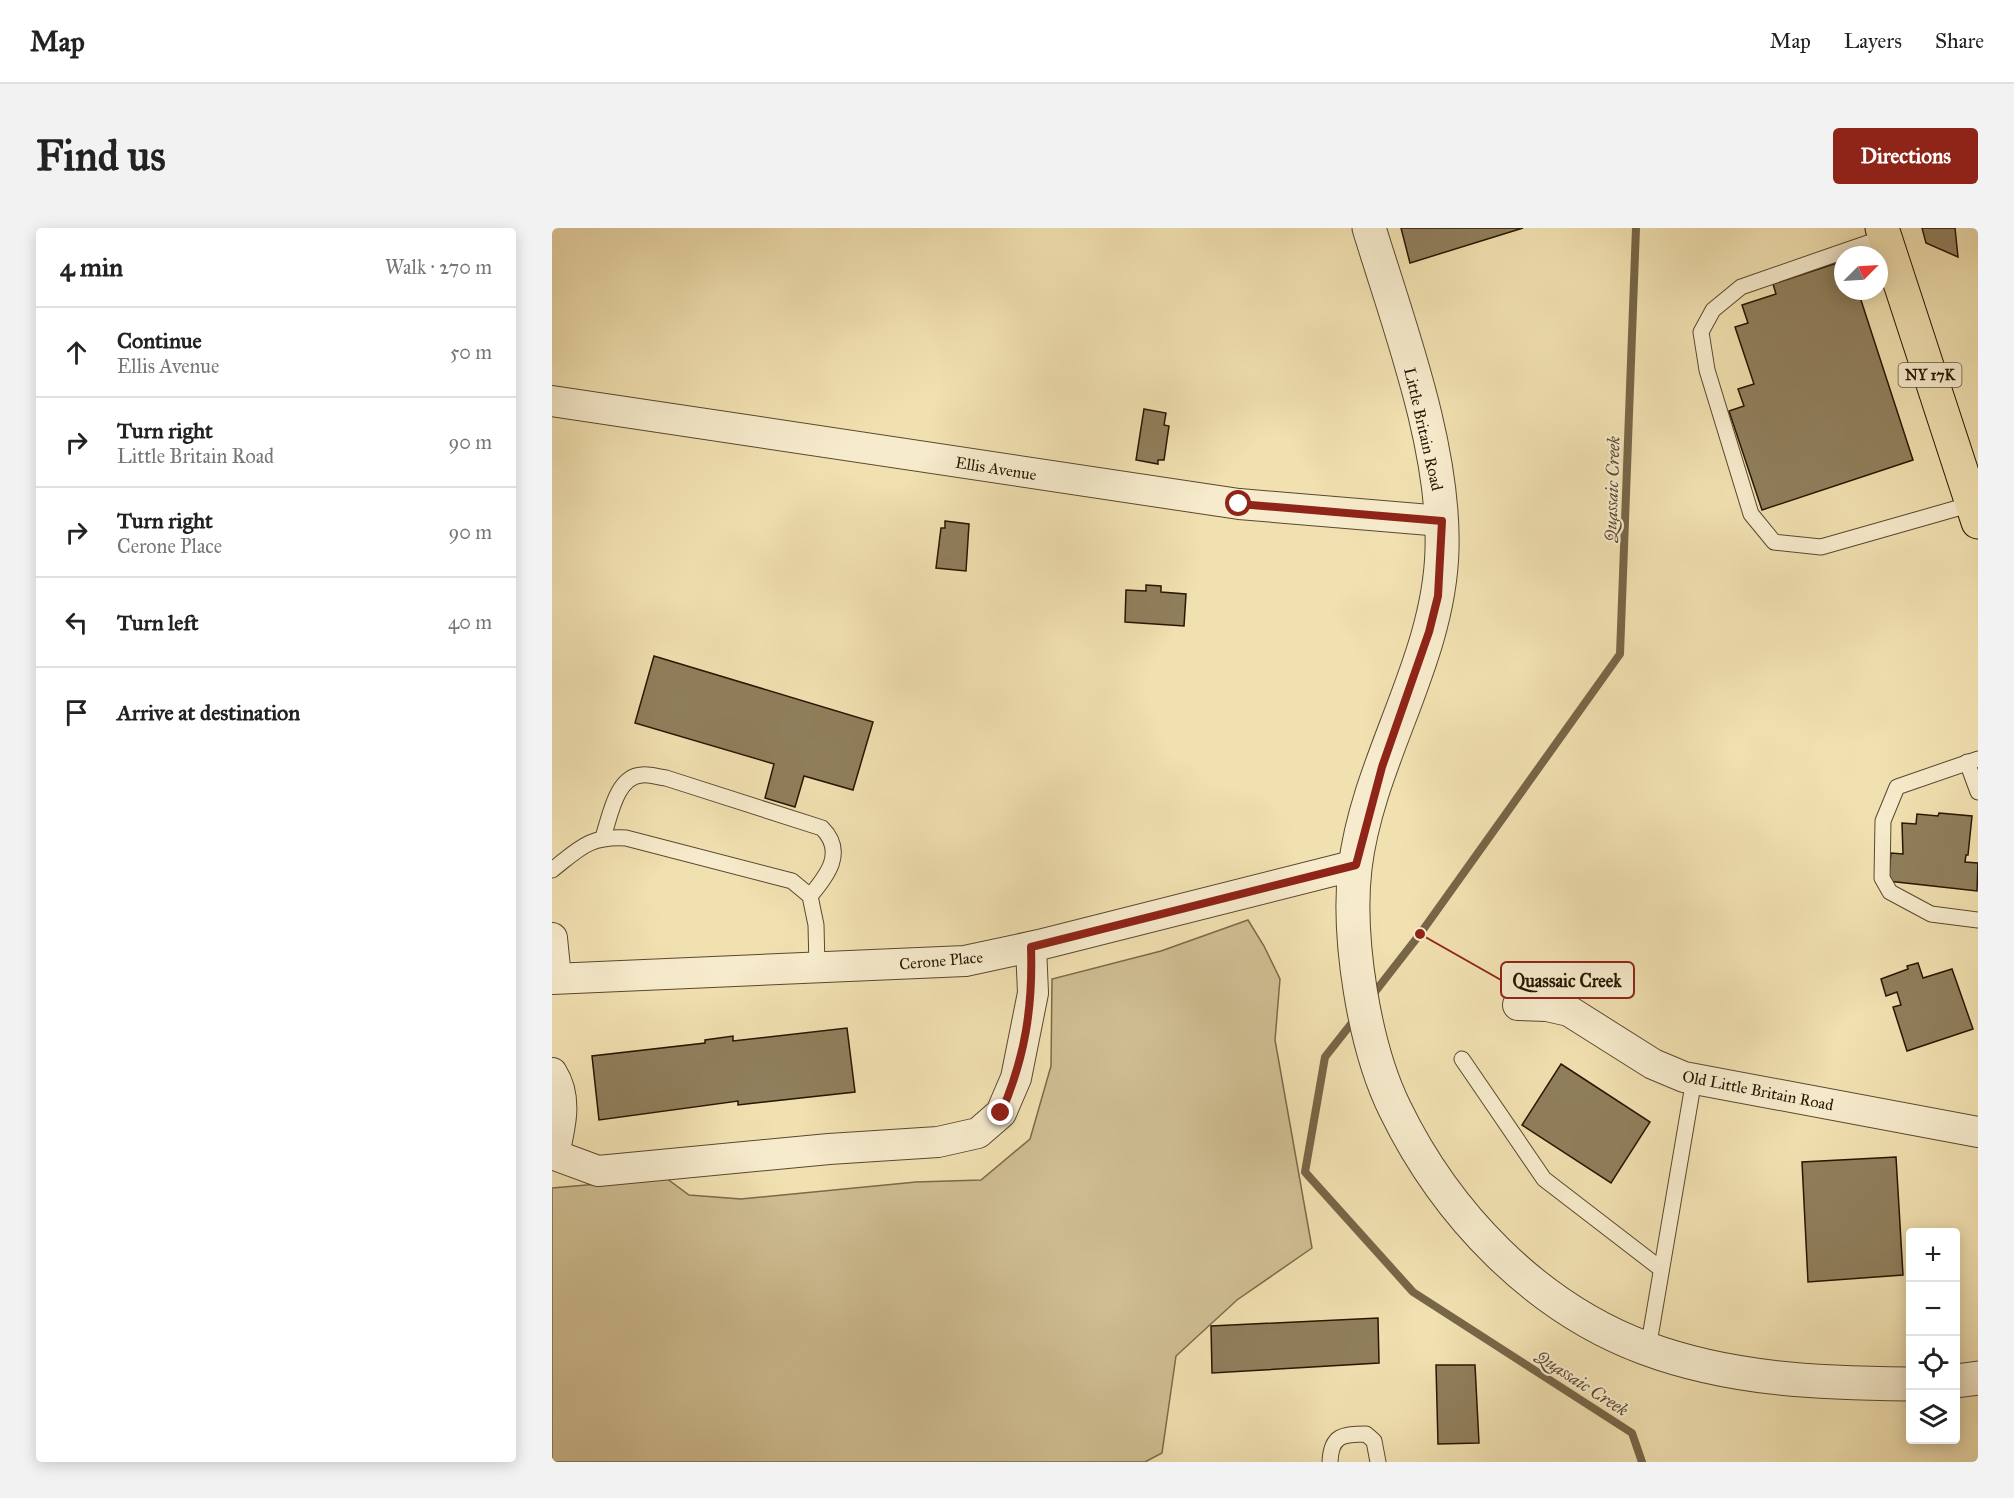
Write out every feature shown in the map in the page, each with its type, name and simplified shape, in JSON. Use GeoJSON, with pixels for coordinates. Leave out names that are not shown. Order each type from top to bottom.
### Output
{"type":"FeatureCollection","features":[{"type":"Feature","properties":{"kind":"main road","name":"NY 17K"},"geometry":{"type":"LineString","coordinates":[[1883,233],[1975,513]]}},
{"type":"Feature","properties":{"kind":"street","name":"Little Britain Road"},"geometry":{"type":"LineString","coordinates":[[1369,228],[1419,397],[1439,489],[1442,521],[1438,596],[1429,632],[1382,767],[1356,865],[1353,904],[1362,1000],[1377,1061],[1395,1109],[1449,1200],[1500,1257],[1559,1304],[1607,1332],[1648,1349],[1724,1371],[1810,1382],[1906,1384]]}},
{"type":"Feature","properties":{"kind":"street","name":"Ellis Avenue"},"geometry":{"type":"LineString","coordinates":[[552,401],[1239,504],[1442,521]]}},
{"type":"Feature","properties":{"kind":"street","name":"Cerone Place"},"geometry":{"type":"LineString","coordinates":[[554,979],[965,961],[1031,947],[1356,865]]}},
{"type":"Feature","properties":{"kind":"street"},"geometry":{"type":"LineString","coordinates":[[552,938],[554,979]]}},
{"type":"Feature","properties":{"kind":"street"},"geometry":{"type":"LineString","coordinates":[[552,1073],[560,1090],[561,1110],[553,1154],[598,1171],[829,1149],[938,1142],[978,1132],[1001,1113],[1016,1078],[1033,993],[1031,947]]}},
{"type":"Feature","properties":{"kind":"street","name":"Old Little Britain Road"},"geometry":{"type":"LineString","coordinates":[[1518,1005],[1547,1006],[1569,1011],[1653,1064],[1694,1079],[1978,1132]]}},
{"type":"Feature","properties":{"kind":"street"},"geometry":{"type":"LineString","coordinates":[[1960,1380],[1978,1378]]}},
{"type":"Feature","properties":{"kind":"lane"},"geometry":{"type":"LineString","coordinates":[[1883,233],[1741,287],[1713,310],[1701,332],[1707,370],[1751,514],[1774,542],[1821,547],[1975,513]]}},
{"type":"Feature","properties":{"kind":"lane"},"geometry":{"type":"LineString","coordinates":[[1978,792],[1973,760],[1897,787],[1883,821],[1882,878],[1890,892],[1931,914],[1978,920]]}},
{"type":"Feature","properties":{"kind":"lane"},"geometry":{"type":"LineString","coordinates":[[603,837],[623,785],[632,777],[642,774],[666,778],[822,828],[830,836],[834,848],[831,871],[810,896]]}},
{"type":"Feature","properties":{"kind":"lane"},"geometry":{"type":"LineString","coordinates":[[552,870],[584,845],[603,837],[626,838],[792,881],[810,896],[816,925],[817,967]]}},
{"type":"Feature","properties":{"kind":"lane"},"geometry":{"type":"LineString","coordinates":[[1462,1059],[1544,1179],[1660,1269]]}},
{"type":"Feature","properties":{"kind":"lane"},"geometry":{"type":"LineString","coordinates":[[1648,1349],[1694,1079]]}},
{"type":"Feature","properties":{"kind":"lane"},"geometry":{"type":"LineString","coordinates":[[1330,1462],[1330,1448],[1339,1438],[1347,1434],[1366,1434],[1374,1441],[1377,1462]]}},
{"type":"Feature","properties":{"kind":"shaded area"},"geometry":{"type":"Polygon","coordinates":[[[1248,920],[1280,979],[1275,1040],[1312,1248],[1237,1300],[1176,1356],[1162,1453],[1145,1462],[552,1462],[552,1188],[666,1178],[689,1195],[741,1199],[916,1182],[981,1180],[1030,1139],[1051,1066],[1052,979],[1161,951],[1248,920]]]}},
{"type":"Feature","properties":{"kind":"building"},"geometry":{"type":"Polygon","coordinates":[[[1401,228],[1523,228],[1410,263],[1401,228]]]}},
{"type":"Feature","properties":{"kind":"building"},"geometry":{"type":"Polygon","coordinates":[[[1922,228],[1955,228],[1958,257],[1926,243],[1922,228]]]}},
{"type":"Feature","properties":{"kind":"building"},"geometry":{"type":"Polygon","coordinates":[[[1834,264],[1834,300],[1861,300],[1913,460],[1762,510],[1729,411],[1744,406],[1738,389],[1754,384],[1735,327],[1748,323],[1742,305],[1776,294],[1773,284],[1834,264]]]}},
{"type":"Feature","properties":{"kind":"building"},"geometry":{"type":"Polygon","coordinates":[[[1144,409],[1166,413],[1164,425],[1169,426],[1164,460],[1158,460],[1158,464],[1136,460],[1144,409]]]}},
{"type":"Feature","properties":{"kind":"building"},"geometry":{"type":"Polygon","coordinates":[[[945,521],[969,524],[966,571],[936,568],[941,528],[945,528],[945,521]]]}},
{"type":"Feature","properties":{"kind":"building"},"geometry":{"type":"Polygon","coordinates":[[[1146,585],[1161,586],[1161,592],[1186,594],[1184,626],[1125,622],[1126,590],[1146,591],[1146,585]]]}},
{"type":"Feature","properties":{"kind":"building"},"geometry":{"type":"Polygon","coordinates":[[[654,656],[873,722],[853,790],[804,776],[795,807],[765,798],[774,764],[635,723],[654,656]]]}},
{"type":"Feature","properties":{"kind":"building"},"geometry":{"type":"Polygon","coordinates":[[[1939,813],[1972,816],[1968,855],[1966,855],[1965,862],[1978,863],[1977,891],[1888,881],[1891,853],[1903,854],[1902,823],[1916,824],[1917,814],[1938,816],[1939,813]]]}},
{"type":"Feature","properties":{"kind":"building"},"geometry":{"type":"Polygon","coordinates":[[[1918,963],[1923,978],[1952,969],[1973,1029],[1907,1051],[1893,1007],[1901,1005],[1897,992],[1886,996],[1881,979],[1918,963]]]}},
{"type":"Feature","properties":{"kind":"building"},"geometry":{"type":"Polygon","coordinates":[[[847,1028],[855,1092],[738,1105],[738,1101],[599,1120],[592,1056],[705,1043],[705,1040],[733,1036],[733,1041],[847,1028]]]}},
{"type":"Feature","properties":{"kind":"building"},"geometry":{"type":"Polygon","coordinates":[[[1561,1064],[1650,1122],[1611,1183],[1522,1125],[1561,1064]]]}},
{"type":"Feature","properties":{"kind":"building"},"geometry":{"type":"Polygon","coordinates":[[[1896,1157],[1903,1275],[1808,1282],[1802,1162],[1896,1157]]]}},
{"type":"Feature","properties":{"kind":"building"},"geometry":{"type":"Polygon","coordinates":[[[1378,1318],[1379,1363],[1212,1373],[1211,1326],[1378,1318]]]}},
{"type":"Feature","properties":{"kind":"building"},"geometry":{"type":"Polygon","coordinates":[[[1436,1365],[1475,1365],[1479,1443],[1438,1444],[1436,1365]]]}},
{"type":"Feature","properties":{"kind":"waterway","name":"Quassaic Creek"},"geometry":{"type":"LineString","coordinates":[[1371,997],[1420,934],[1620,654],[1636,228]]}},
{"type":"Feature","properties":{"kind":"waterway","name":"Quassaic Creek"},"geometry":{"type":"LineString","coordinates":[[1355,1019],[1325,1057],[1305,1172],[1413,1292],[1632,1433],[1642,1462]]}},
{"type":"Feature","properties":{"kind":"place","name":"Quassaic Creek"},"geometry":{"type":"Point","coordinates":[1420,934]}},
{"type":"Feature","properties":{"kind":"route"},"geometry":{"type":"LineString","coordinates":[[1001,1113],[1016,1078],[1033,993],[1031,947],[1356,865],[1371,801],[1429,632],[1438,596],[1442,521],[1239,504]]}}]}
